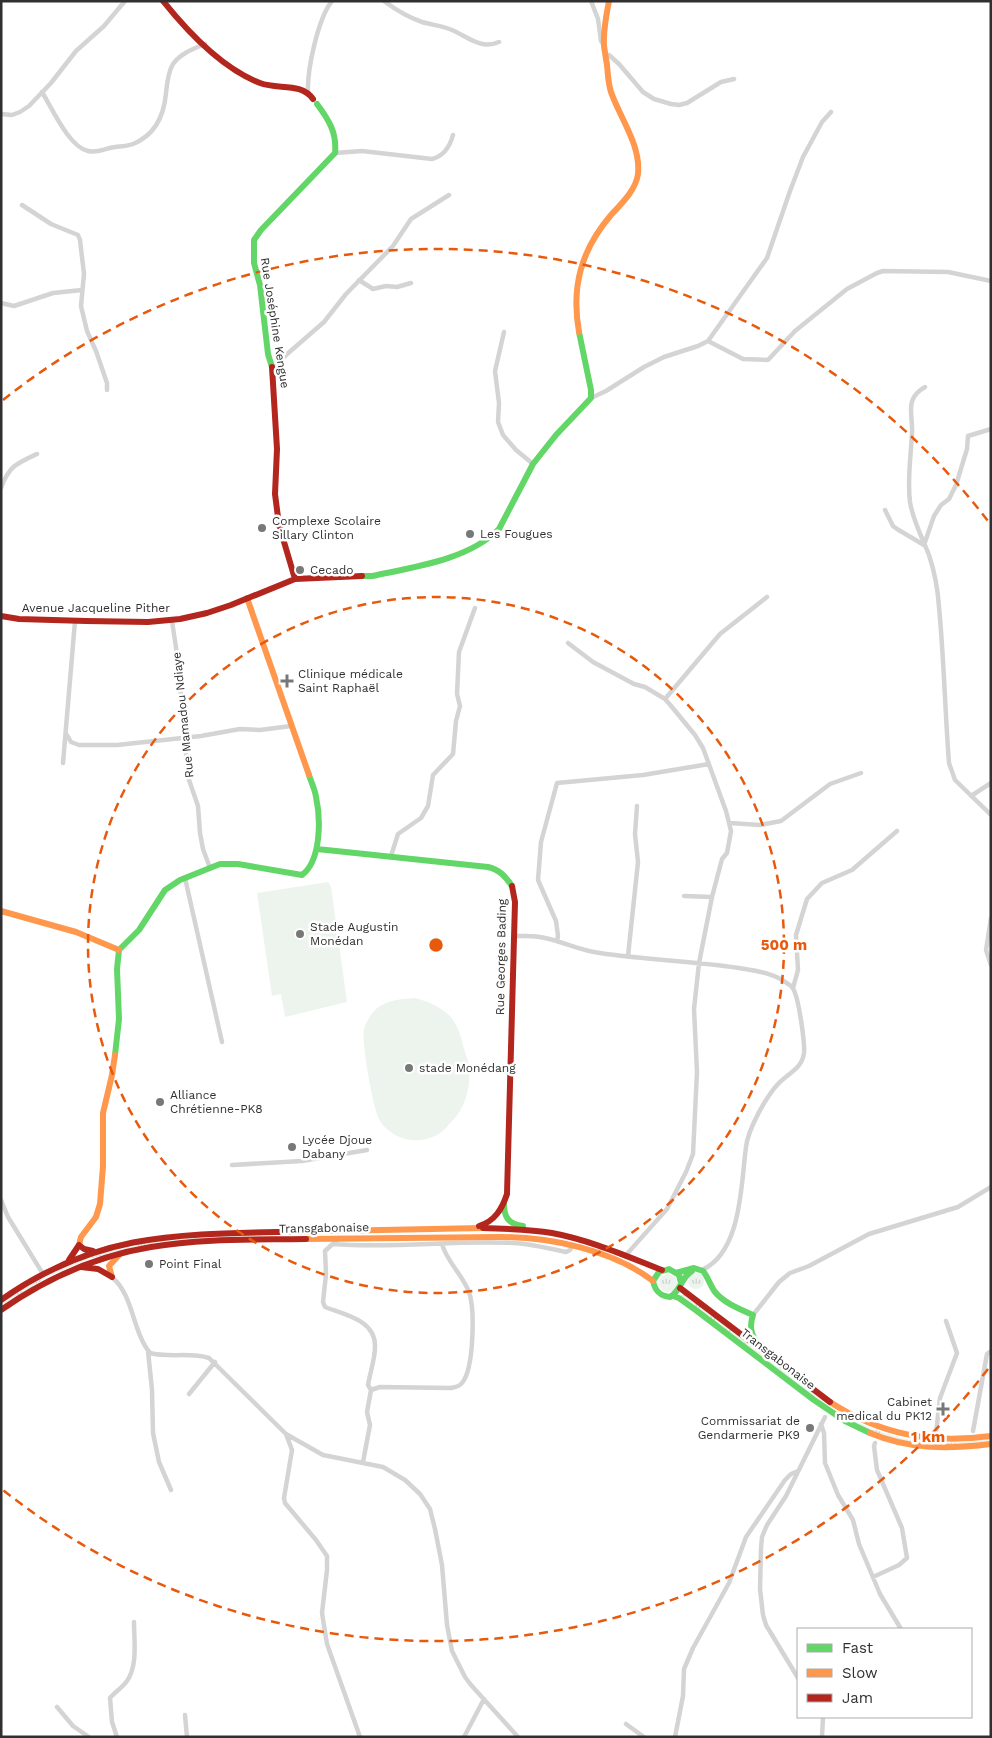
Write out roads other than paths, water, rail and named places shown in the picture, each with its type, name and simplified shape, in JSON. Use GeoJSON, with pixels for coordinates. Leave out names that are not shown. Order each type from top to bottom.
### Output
{"type":"FeatureCollection","features":[{"type":"Feature","properties":{"kind":"main road"},"geometry":{"type":"LineString","coordinates":[[163,1],[205,44],[252,80],[262,84],[302,89],[308,92],[334,129],[335,153]]}},
{"type":"Feature","properties":{"kind":"main road"},"geometry":{"type":"LineString","coordinates":[[591,398],[591,390],[577,328],[575,310],[577,278],[591,244],[602,226],[634,187],[638,177],[633,146],[611,94],[604,46],[608,1]]}},
{"type":"Feature","properties":{"kind":"main road","name":"Rue Joséphine Kengue"},"geometry":{"type":"LineString","coordinates":[[294,579],[279,525],[275,494],[277,449],[273,369],[268,354],[260,285],[254,263],[253,244],[261,230],[335,153]]}},
{"type":"Feature","properties":{"kind":"main road","name":"Avenue Jacqueline Pither"},"geometry":{"type":"LineString","coordinates":[[1,616],[19,619],[74,621],[172,621],[207,613],[294,579],[372,576],[429,564],[464,552],[491,537],[499,529],[533,464],[556,435],[591,398]]}},
{"type":"Feature","properties":{"kind":"main road"},"geometry":{"type":"LineString","coordinates":[[1,1300],[67,1262],[79,1245],[81,1237],[96,1217],[100,1204],[103,1172],[102,1119],[112,1075],[119,1019],[117,963],[119,950],[139,930],[165,890],[185,878],[224,864],[238,864],[302,875],[310,871],[317,849],[318,819],[316,796],[247,598]]}},
{"type":"Feature","properties":{"kind":"main road","name":"Rue Georges Bading"},"geometry":{"type":"LineString","coordinates":[[317,849],[488,867],[501,872],[510,882],[514,892],[515,936],[507,1190],[504,1203]]}},
{"type":"Feature","properties":{"kind":"main road"},"geometry":{"type":"LineString","coordinates":[[1,911],[82,933],[101,940],[119,950]]}},
{"type":"Feature","properties":{"kind":"main road"},"geometry":{"type":"LineString","coordinates":[[461,1228],[491,1222],[495,1219],[504,1203]]}},
{"type":"Feature","properties":{"kind":"main road"},"geometry":{"type":"LineString","coordinates":[[504,1203],[504,1214],[510,1223],[538,1231]]}},
{"type":"Feature","properties":{"kind":"main road","name":"Transgabonaise"},"geometry":{"type":"LineString","coordinates":[[67,1262],[143,1239],[179,1234],[516,1228],[590,1242],[662,1270]]}},
{"type":"Feature","properties":{"kind":"main road","name":"Transgabonaise"},"geometry":{"type":"LineString","coordinates":[[1,1310],[35,1287],[77,1267],[124,1252],[157,1245],[182,1243],[339,1238],[389,1241],[515,1237],[572,1246],[618,1261],[653,1281]]}},
{"type":"Feature","properties":{"kind":"main road"},"geometry":{"type":"LineString","coordinates":[[79,1245],[84,1250],[95,1252]]}},
{"type":"Feature","properties":{"kind":"main road"},"geometry":{"type":"LineString","coordinates":[[112,1277],[109,1268],[110,1263],[124,1252]]}},
{"type":"Feature","properties":{"kind":"main road"},"geometry":{"type":"LineString","coordinates":[[77,1267],[98,1269],[112,1277]]}},
{"type":"Feature","properties":{"kind":"main road"},"geometry":{"type":"LineString","coordinates":[[676,1272],[693,1268],[702,1270],[714,1290],[723,1299],[732,1306],[753,1315],[750,1323],[752,1336],[768,1356]]}},
{"type":"Feature","properties":{"kind":"main road"},"geometry":{"type":"LineString","coordinates":[[681,1286],[680,1277],[676,1272],[669,1269],[662,1270],[653,1281],[659,1295],[673,1296],[681,1286],[689,1272],[702,1270]]}},
{"type":"Feature","properties":{"kind":"main road","name":"Transgabonaise"},"geometry":{"type":"LineString","coordinates":[[681,1286],[768,1356],[853,1417],[904,1436],[955,1440],[991,1436]]}},
{"type":"Feature","properties":{"kind":"main road","name":"Transgabonaise"},"geometry":{"type":"LineString","coordinates":[[673,1296],[680,1298],[820,1406],[857,1428],[892,1441],[919,1447],[945,1448],[991,1444]]}},
{"type":"Feature","properties":{"kind":"street"},"geometry":{"type":"LineString","coordinates":[[1,114],[12,115],[20,112],[42,92],[76,52],[104,26],[125,1]]}},
{"type":"Feature","properties":{"kind":"street"},"geometry":{"type":"LineString","coordinates":[[308,92],[310,67],[318,30],[323,15],[332,1]]}},
{"type":"Feature","properties":{"kind":"street"},"geometry":{"type":"LineString","coordinates":[[384,1],[399,13],[422,22],[452,30],[480,44],[493,45],[499,42]]}},
{"type":"Feature","properties":{"kind":"street"},"geometry":{"type":"LineString","coordinates":[[591,1],[598,19],[601,41],[604,46]]}},
{"type":"Feature","properties":{"kind":"street"},"geometry":{"type":"LineString","coordinates":[[42,92],[76,145],[87,151],[97,152],[131,144],[150,134],[158,124],[163,112],[167,82],[172,65],[184,53],[205,44]]}},
{"type":"Feature","properties":{"kind":"street"},"geometry":{"type":"LineString","coordinates":[[606,61],[609,55],[643,92],[654,99],[671,104],[687,103],[720,82],[734,79]]}},
{"type":"Feature","properties":{"kind":"street"},"geometry":{"type":"LineString","coordinates":[[591,398],[606,392],[644,367],[664,357],[708,341],[767,258],[803,157],[822,122],[831,112]]}},
{"type":"Feature","properties":{"kind":"street"},"geometry":{"type":"LineString","coordinates":[[335,153],[368,152],[432,159],[447,149],[453,134]]}},
{"type":"Feature","properties":{"kind":"street"},"geometry":{"type":"LineString","coordinates":[[273,369],[324,322],[359,280],[393,246],[411,219],[449,195]]}},
{"type":"Feature","properties":{"kind":"street"},"geometry":{"type":"LineString","coordinates":[[22,204],[51,224],[78,235],[84,274],[81,306],[87,331],[96,350],[107,383],[107,390]]}},
{"type":"Feature","properties":{"kind":"street"},"geometry":{"type":"LineString","coordinates":[[708,341],[743,358],[768,360],[795,331],[837,296],[857,283],[883,271],[948,272],[991,282]]}},
{"type":"Feature","properties":{"kind":"street"},"geometry":{"type":"LineString","coordinates":[[359,280],[373,289],[386,286],[397,288],[411,283]]}},
{"type":"Feature","properties":{"kind":"street"},"geometry":{"type":"LineString","coordinates":[[1,303],[14,306],[53,293],[82,290]]}},
{"type":"Feature","properties":{"kind":"street"},"geometry":{"type":"LineString","coordinates":[[504,332],[495,371],[499,403],[498,422],[503,435],[516,450],[533,464]]}},
{"type":"Feature","properties":{"kind":"street"},"geometry":{"type":"LineString","coordinates":[[926,387],[916,392],[910,408],[912,432],[909,468],[910,502],[917,527],[929,557],[939,605],[949,763],[955,780],[991,815]]}},
{"type":"Feature","properties":{"kind":"street"},"geometry":{"type":"LineString","coordinates":[[924,545],[934,516],[941,505],[949,499],[956,485],[967,449],[968,436],[991,429]]}},
{"type":"Feature","properties":{"kind":"street"},"geometry":{"type":"LineString","coordinates":[[1,488],[10,469],[20,461],[37,454]]}},
{"type":"Feature","properties":{"kind":"street"},"geometry":{"type":"LineString","coordinates":[[885,510],[897,529],[924,545]]}},
{"type":"Feature","properties":{"kind":"street"},"geometry":{"type":"LineString","coordinates":[[665,699],[720,634],[766,597]]}},
{"type":"Feature","properties":{"kind":"street"},"geometry":{"type":"LineString","coordinates":[[391,856],[398,834],[420,818],[428,806],[433,775],[453,754],[456,722],[460,706],[457,694],[459,652],[475,608]]}},
{"type":"Feature","properties":{"kind":"street"},"geometry":{"type":"LineString","coordinates":[[63,763],[67,735],[74,621]]}},
{"type":"Feature","properties":{"kind":"street","name":"Rue Mamadou Ndiaye"},"geometry":{"type":"LineString","coordinates":[[172,621],[178,661],[190,783],[198,806],[203,849],[210,868]]}},
{"type":"Feature","properties":{"kind":"street"},"geometry":{"type":"LineString","coordinates":[[568,643],[594,662],[634,684],[646,687],[665,699],[695,735],[709,764],[730,823],[731,831],[727,853],[722,859],[712,897],[699,963],[694,1009],[697,1072],[693,1154],[677,1191],[666,1209],[626,1255]]}},
{"type":"Feature","properties":{"kind":"street"},"geometry":{"type":"LineString","coordinates":[[67,735],[71,742],[79,745],[117,745],[185,738],[240,729],[260,730],[291,726]]}},
{"type":"Feature","properties":{"kind":"street"},"geometry":{"type":"LineString","coordinates":[[557,941],[556,922],[538,880],[541,842],[557,783],[643,776],[709,764]]}},
{"type":"Feature","properties":{"kind":"street"},"geometry":{"type":"LineString","coordinates":[[730,823],[760,825],[781,822],[830,784],[861,773]]}},
{"type":"Feature","properties":{"kind":"street"},"geometry":{"type":"LineString","coordinates":[[971,796],[991,783]]}},
{"type":"Feature","properties":{"kind":"street"},"geometry":{"type":"LineString","coordinates":[[628,956],[638,862],[635,834],[637,806]]}},
{"type":"Feature","properties":{"kind":"street"},"geometry":{"type":"LineString","coordinates":[[702,1270],[710,1266],[729,1241],[739,1205],[750,1129],[774,1088],[798,1067],[802,1059],[804,1044],[793,988],[798,970],[796,935],[806,899],[822,883],[852,870],[897,831]]}},
{"type":"Feature","properties":{"kind":"street"},"geometry":{"type":"LineString","coordinates":[[185,878],[222,1042]]}},
{"type":"Feature","properties":{"kind":"street"},"geometry":{"type":"LineString","coordinates":[[684,896],[712,897]]}},
{"type":"Feature","properties":{"kind":"street"},"geometry":{"type":"LineString","coordinates":[[991,918],[986,950],[991,965]]}},
{"type":"Feature","properties":{"kind":"street"},"geometry":{"type":"LineString","coordinates":[[515,936],[540,937],[594,952],[699,963],[771,975],[793,988]]}},
{"type":"Feature","properties":{"kind":"street"},"geometry":{"type":"LineString","coordinates":[[232,1165],[302,1161],[367,1150]]}},
{"type":"Feature","properties":{"kind":"street"},"geometry":{"type":"LineString","coordinates":[[753,1315],[779,1282],[790,1273],[809,1266],[869,1234],[958,1207],[991,1187]]}},
{"type":"Feature","properties":{"kind":"street"},"geometry":{"type":"LineString","coordinates":[[1,1200],[8,1217],[44,1274]]}},
{"type":"Feature","properties":{"kind":"street"},"geometry":{"type":"LineString","coordinates":[[339,1238],[325,1250],[326,1274],[323,1302],[325,1307],[355,1318],[368,1326],[373,1333],[375,1346],[368,1385],[371,1390],[367,1412],[370,1425],[364,1462]]}},
{"type":"Feature","properties":{"kind":"street"},"geometry":{"type":"LineString","coordinates":[[334,1244],[389,1241],[442,1244],[514,1243],[566,1252],[572,1246]]}},
{"type":"Feature","properties":{"kind":"street"},"geometry":{"type":"LineString","coordinates":[[371,1390],[380,1387],[451,1388],[459,1386],[463,1382],[473,1342],[471,1300],[468,1290],[448,1259],[442,1244]]}},
{"type":"Feature","properties":{"kind":"street"},"geometry":{"type":"LineString","coordinates":[[112,1277],[123,1290],[148,1351],[152,1390],[152,1433],[159,1462],[171,1490]]}},
{"type":"Feature","properties":{"kind":"street"},"geometry":{"type":"LineString","coordinates":[[936,1433],[940,1398],[957,1353],[946,1321]]}},
{"type":"Feature","properties":{"kind":"street"},"geometry":{"type":"LineString","coordinates":[[148,1351],[154,1354],[209,1358],[216,1362],[286,1434],[323,1455],[383,1467],[406,1480],[420,1494],[430,1509],[435,1529],[442,1565],[447,1625],[452,1651],[465,1677],[518,1737]]}},
{"type":"Feature","properties":{"kind":"street"},"geometry":{"type":"LineString","coordinates":[[973,1431],[987,1354],[991,1351]]}},
{"type":"Feature","properties":{"kind":"street"},"geometry":{"type":"LineString","coordinates":[[189,1394],[216,1362]]}},
{"type":"Feature","properties":{"kind":"street"},"geometry":{"type":"LineString","coordinates":[[797,1676],[766,1626],[763,1615],[760,1588],[762,1537],[825,1417]]}},
{"type":"Feature","properties":{"kind":"street"},"geometry":{"type":"LineString","coordinates":[[821,1424],[824,1433],[825,1463],[838,1495],[853,1520],[859,1544],[880,1594],[900,1628]]}},
{"type":"Feature","properties":{"kind":"street"},"geometry":{"type":"LineString","coordinates":[[286,1434],[292,1450],[284,1498],[285,1503],[327,1556],[322,1613],[327,1644],[360,1737]]}},
{"type":"Feature","properties":{"kind":"street"},"geometry":{"type":"LineString","coordinates":[[873,1577],[899,1565],[907,1558],[902,1528],[877,1470],[875,1443]]}},
{"type":"Feature","properties":{"kind":"street"},"geometry":{"type":"LineString","coordinates":[[675,1737],[683,1696],[684,1668],[693,1648],[729,1583],[746,1537],[785,1480],[791,1474],[798,1471]]}},
{"type":"Feature","properties":{"kind":"street"},"geometry":{"type":"LineString","coordinates":[[117,1737],[112,1722],[110,1698],[123,1686],[131,1673],[134,1654],[134,1622]]}},
{"type":"Feature","properties":{"kind":"street"},"geometry":{"type":"LineString","coordinates":[[464,1737],[484,1699]]}},
{"type":"Feature","properties":{"kind":"street"},"geometry":{"type":"LineString","coordinates":[[57,1707],[73,1726],[89,1737]]}},
{"type":"Feature","properties":{"kind":"street"},"geometry":{"type":"LineString","coordinates":[[186,1715],[188,1737]]}},
{"type":"Feature","properties":{"kind":"street"},"geometry":{"type":"LineString","coordinates":[[822,1737],[823,1718]]}},
{"type":"Feature","properties":{"kind":"street"},"geometry":{"type":"LineString","coordinates":[[626,1724],[644,1737]]}},
{"type":"Feature","properties":{"kind":"place","name":"Complexe Scolaire Sillary Clinton"},"geometry":{"type":"Point","coordinates":[262,528]}},
{"type":"Feature","properties":{"kind":"place","name":"Les Fougues"},"geometry":{"type":"Point","coordinates":[470,534]}},
{"type":"Feature","properties":{"kind":"place","name":"Cecado"},"geometry":{"type":"Point","coordinates":[300,570]}},
{"type":"Feature","properties":{"kind":"place","name":"Clinique médicale Saint Raphaël"},"geometry":{"type":"Point","coordinates":[287,681]}},
{"type":"Feature","properties":{"kind":"place","name":"Stade Augustin Monédan"},"geometry":{"type":"Point","coordinates":[300,934]}},
{"type":"Feature","properties":{"kind":"place","name":"stade Monédang"},"geometry":{"type":"Point","coordinates":[409,1068]}},
{"type":"Feature","properties":{"kind":"place","name":"Alliance Chrétienne-PK8"},"geometry":{"type":"Point","coordinates":[160,1102]}},
{"type":"Feature","properties":{"kind":"place","name":"Lycée Djoue Dabany"},"geometry":{"type":"Point","coordinates":[292,1147]}},
{"type":"Feature","properties":{"kind":"place","name":"Point Final"},"geometry":{"type":"Point","coordinates":[149,1264]}},
{"type":"Feature","properties":{"kind":"place","name":"Cabinet medical du PK12"},"geometry":{"type":"Point","coordinates":[943,1409]}},
{"type":"Feature","properties":{"kind":"place","name":"Commissariat de Gendarmerie PK9"},"geometry":{"type":"Point","coordinates":[810,1428]}}]}
